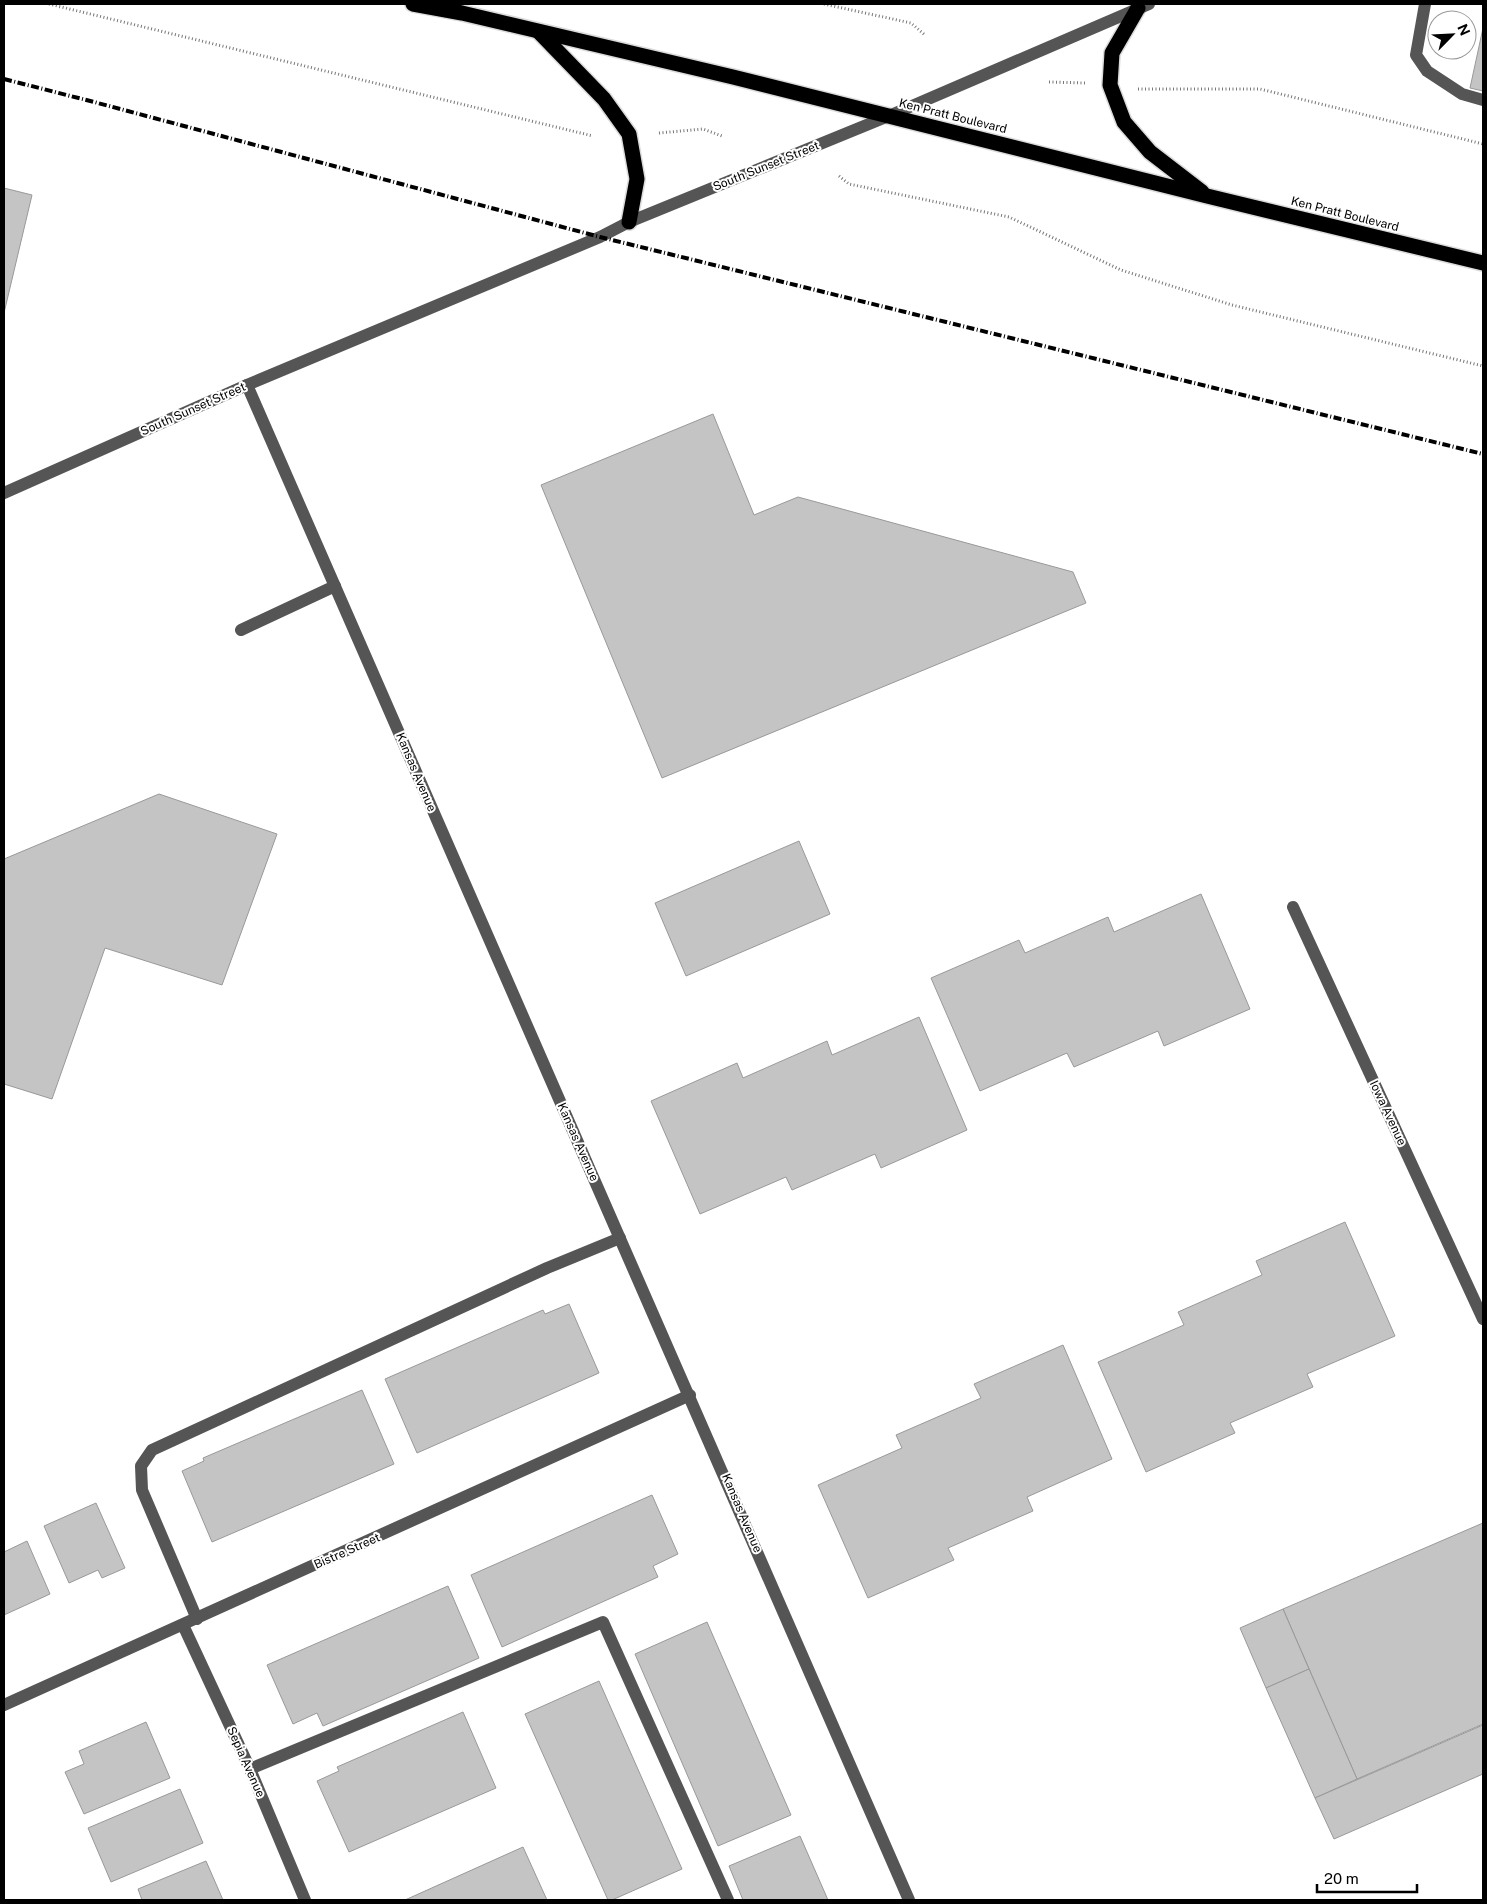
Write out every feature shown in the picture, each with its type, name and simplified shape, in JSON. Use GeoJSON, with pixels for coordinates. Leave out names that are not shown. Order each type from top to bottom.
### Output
{"type":"FeatureCollection","features":[{"type":"Feature","properties":{"kind":"highway","name":"Ken Pratt Boulevard"},"geometry":{"type":"LineString","coordinates":[[413,4],[462,13],[722,74],[1207,196],[1483,263]]}},
{"type":"Feature","properties":{"kind":"highway"},"geometry":{"type":"LineString","coordinates":[[1143,6],[1112,53],[1110,84],[1124,122],[1150,152],[1207,196]]}},
{"type":"Feature","properties":{"kind":"highway"},"geometry":{"type":"LineString","coordinates":[[539,32],[604,99],[629,134],[637,178],[629,222]]}},
{"type":"Feature","properties":{"kind":"street"},"geometry":{"type":"LineString","coordinates":[[1425,4],[1416,55],[1427,71],[1455,90],[1483,100]]}},
{"type":"Feature","properties":{"kind":"street","name":"South Sunset Street"},"geometry":{"type":"LineString","coordinates":[[4,493],[247,385],[600,237],[629,222],[891,115],[1143,6]]}},
{"type":"Feature","properties":{"kind":"street","name":"South Sunset Street"},"geometry":{"type":"LineString","coordinates":[[411,317],[555,256]]}},
{"type":"Feature","properties":{"kind":"street","name":"Kansas Avenue"},"geometry":{"type":"LineString","coordinates":[[247,385],[690,1395],[909,1900]]}},
{"type":"Feature","properties":{"kind":"street"},"geometry":{"type":"LineString","coordinates":[[241,630],[335,586]]}},
{"type":"Feature","properties":{"kind":"street","name":"Iowa Avenue"},"geometry":{"type":"LineString","coordinates":[[1293,907],[1483,1319]]}},
{"type":"Feature","properties":{"kind":"street"},"geometry":{"type":"LineString","coordinates":[[196,1619],[142,1490],[141,1466],[152,1450],[529,1276],[620,1238]]}},
{"type":"Feature","properties":{"kind":"street","name":"Bistre Street"},"geometry":{"type":"LineString","coordinates":[[4,1705],[690,1395]]}},
{"type":"Feature","properties":{"kind":"street"},"geometry":{"type":"LineString","coordinates":[[250,1769],[603,1622],[728,1900]]}},
{"type":"Feature","properties":{"kind":"street","name":"Sepia Avenue"},"geometry":{"type":"LineString","coordinates":[[183,1625],[250,1769],[305,1900]]}},
{"type":"Feature","properties":{"kind":"path"},"geometry":{"type":"LineString","coordinates":[[50,4],[593,136]]}},
{"type":"Feature","properties":{"kind":"path"},"geometry":{"type":"LineString","coordinates":[[824,4],[911,23],[925,36]]}},
{"type":"Feature","properties":{"kind":"path"},"geometry":{"type":"LineString","coordinates":[[1049,82],[1086,83]]}},
{"type":"Feature","properties":{"kind":"path"},"geometry":{"type":"LineString","coordinates":[[1138,89],[1260,89],[1483,144]]}},
{"type":"Feature","properties":{"kind":"path"},"geometry":{"type":"LineString","coordinates":[[660,133],[702,129],[722,136]]}},
{"type":"Feature","properties":{"kind":"path"},"geometry":{"type":"LineString","coordinates":[[839,176],[849,184],[1009,216],[1121,270],[1232,305],[1483,366]]}},
{"type":"Feature","properties":{"kind":"building"},"geometry":{"type":"Polygon","coordinates":[[[1483,28],[1483,91],[1470,88],[1483,28]]]}},
{"type":"Feature","properties":{"kind":"building"},"geometry":{"type":"Polygon","coordinates":[[[4,188],[32,195],[4,313],[4,188]]]}},
{"type":"Feature","properties":{"kind":"building"},"geometry":{"type":"Polygon","coordinates":[[[713,414],[754,515],[798,497],[1073,572],[1086,603],[662,778],[541,485],[713,414]]]}},
{"type":"Feature","properties":{"kind":"building"},"geometry":{"type":"Polygon","coordinates":[[[159,794],[277,834],[222,985],[105,948],[52,1099],[4,1084],[4,859],[159,794]]]}},
{"type":"Feature","properties":{"kind":"building"},"geometry":{"type":"Polygon","coordinates":[[[799,841],[830,914],[686,976],[655,903],[799,841]]]}},
{"type":"Feature","properties":{"kind":"building"},"geometry":{"type":"Polygon","coordinates":[[[1201,894],[1250,1009],[1164,1046],[1158,1031],[1074,1067],[1067,1053],[980,1091],[931,978],[1019,940],[1025,953],[1108,917],[1114,932],[1201,894]]]}},
{"type":"Feature","properties":{"kind":"building"},"geometry":{"type":"Polygon","coordinates":[[[919,1017],[967,1130],[881,1168],[875,1154],[792,1190],[786,1177],[700,1214],[651,1101],[737,1063],[743,1078],[827,1041],[832,1055],[919,1017]]]}},
{"type":"Feature","properties":{"kind":"building"},"geometry":{"type":"Polygon","coordinates":[[[1345,1222],[1395,1336],[1307,1374],[1313,1387],[1230,1423],[1235,1433],[1146,1472],[1098,1362],[1184,1325],[1178,1312],[1262,1275],[1256,1261],[1345,1222]]]}},
{"type":"Feature","properties":{"kind":"building"},"geometry":{"type":"Polygon","coordinates":[[[569,1304],[599,1373],[417,1453],[385,1379],[543,1310],[545,1314],[569,1304]]]}},
{"type":"Feature","properties":{"kind":"building"},"geometry":{"type":"Polygon","coordinates":[[[1063,1345],[1112,1459],[1027,1497],[1033,1511],[948,1548],[954,1560],[868,1598],[818,1485],[902,1448],[896,1435],[981,1398],[974,1384],[1063,1345]]]}},
{"type":"Feature","properties":{"kind":"building"},"geometry":{"type":"Polygon","coordinates":[[[362,1390],[394,1464],[212,1542],[182,1471],[204,1461],[203,1458],[362,1390]]]}},
{"type":"Feature","properties":{"kind":"building"},"geometry":{"type":"Polygon","coordinates":[[[652,1495],[678,1554],[653,1566],[658,1577],[502,1647],[471,1575],[652,1495]]]}},
{"type":"Feature","properties":{"kind":"building"},"geometry":{"type":"Polygon","coordinates":[[[96,1503],[125,1568],[102,1578],[98,1570],[69,1583],[44,1526],[96,1503]]]}},
{"type":"Feature","properties":{"kind":"building"},"geometry":{"type":"Polygon","coordinates":[[[1483,1523],[1483,1724],[1357,1779],[1283,1609],[1483,1523]]]}},
{"type":"Feature","properties":{"kind":"building"},"geometry":{"type":"Polygon","coordinates":[[[27,1541],[50,1594],[4,1615],[4,1552],[27,1541]]]}},
{"type":"Feature","properties":{"kind":"building"},"geometry":{"type":"Polygon","coordinates":[[[448,1586],[479,1658],[323,1726],[317,1713],[293,1724],[267,1665],[448,1586]]]}},
{"type":"Feature","properties":{"kind":"building"},"geometry":{"type":"Polygon","coordinates":[[[1283,1609],[1309,1669],[1266,1688],[1240,1628],[1283,1609]]]}},
{"type":"Feature","properties":{"kind":"building"},"geometry":{"type":"Polygon","coordinates":[[[707,1622],[791,1815],[718,1846],[635,1654],[707,1622]]]}},
{"type":"Feature","properties":{"kind":"building"},"geometry":{"type":"Polygon","coordinates":[[[1309,1669],[1357,1779],[1315,1798],[1266,1688],[1309,1669]]]}},
{"type":"Feature","properties":{"kind":"building"},"geometry":{"type":"Polygon","coordinates":[[[599,1681],[682,1869],[612,1900],[608,1900],[525,1714],[599,1681]]]}},
{"type":"Feature","properties":{"kind":"building"},"geometry":{"type":"Polygon","coordinates":[[[463,1712],[496,1788],[349,1852],[317,1781],[339,1771],[337,1767],[463,1712]]]}},
{"type":"Feature","properties":{"kind":"building"},"geometry":{"type":"Polygon","coordinates":[[[146,1722],[170,1778],[84,1814],[65,1772],[84,1764],[79,1751],[146,1722]]]}},
{"type":"Feature","properties":{"kind":"building"},"geometry":{"type":"Polygon","coordinates":[[[1483,1725],[1483,1774],[1334,1839],[1315,1798],[1483,1725]]]}},
{"type":"Feature","properties":{"kind":"building"},"geometry":{"type":"Polygon","coordinates":[[[180,1789],[203,1843],[111,1882],[88,1828],[180,1789]]]}},
{"type":"Feature","properties":{"kind":"building"},"geometry":{"type":"Polygon","coordinates":[[[800,1836],[828,1900],[743,1900],[729,1866],[800,1836]]]}},
{"type":"Feature","properties":{"kind":"building"},"geometry":{"type":"Polygon","coordinates":[[[523,1847],[547,1900],[405,1900],[523,1847]]]}},
{"type":"Feature","properties":{"kind":"building"},"geometry":{"type":"Polygon","coordinates":[[[206,1861],[223,1900],[142,1900],[138,1889],[206,1861]]]}},
{"type":"Feature","properties":{"kind":"railway"},"geometry":{"type":"LineString","coordinates":[[4,79],[600,237],[1483,454]]}}]}
